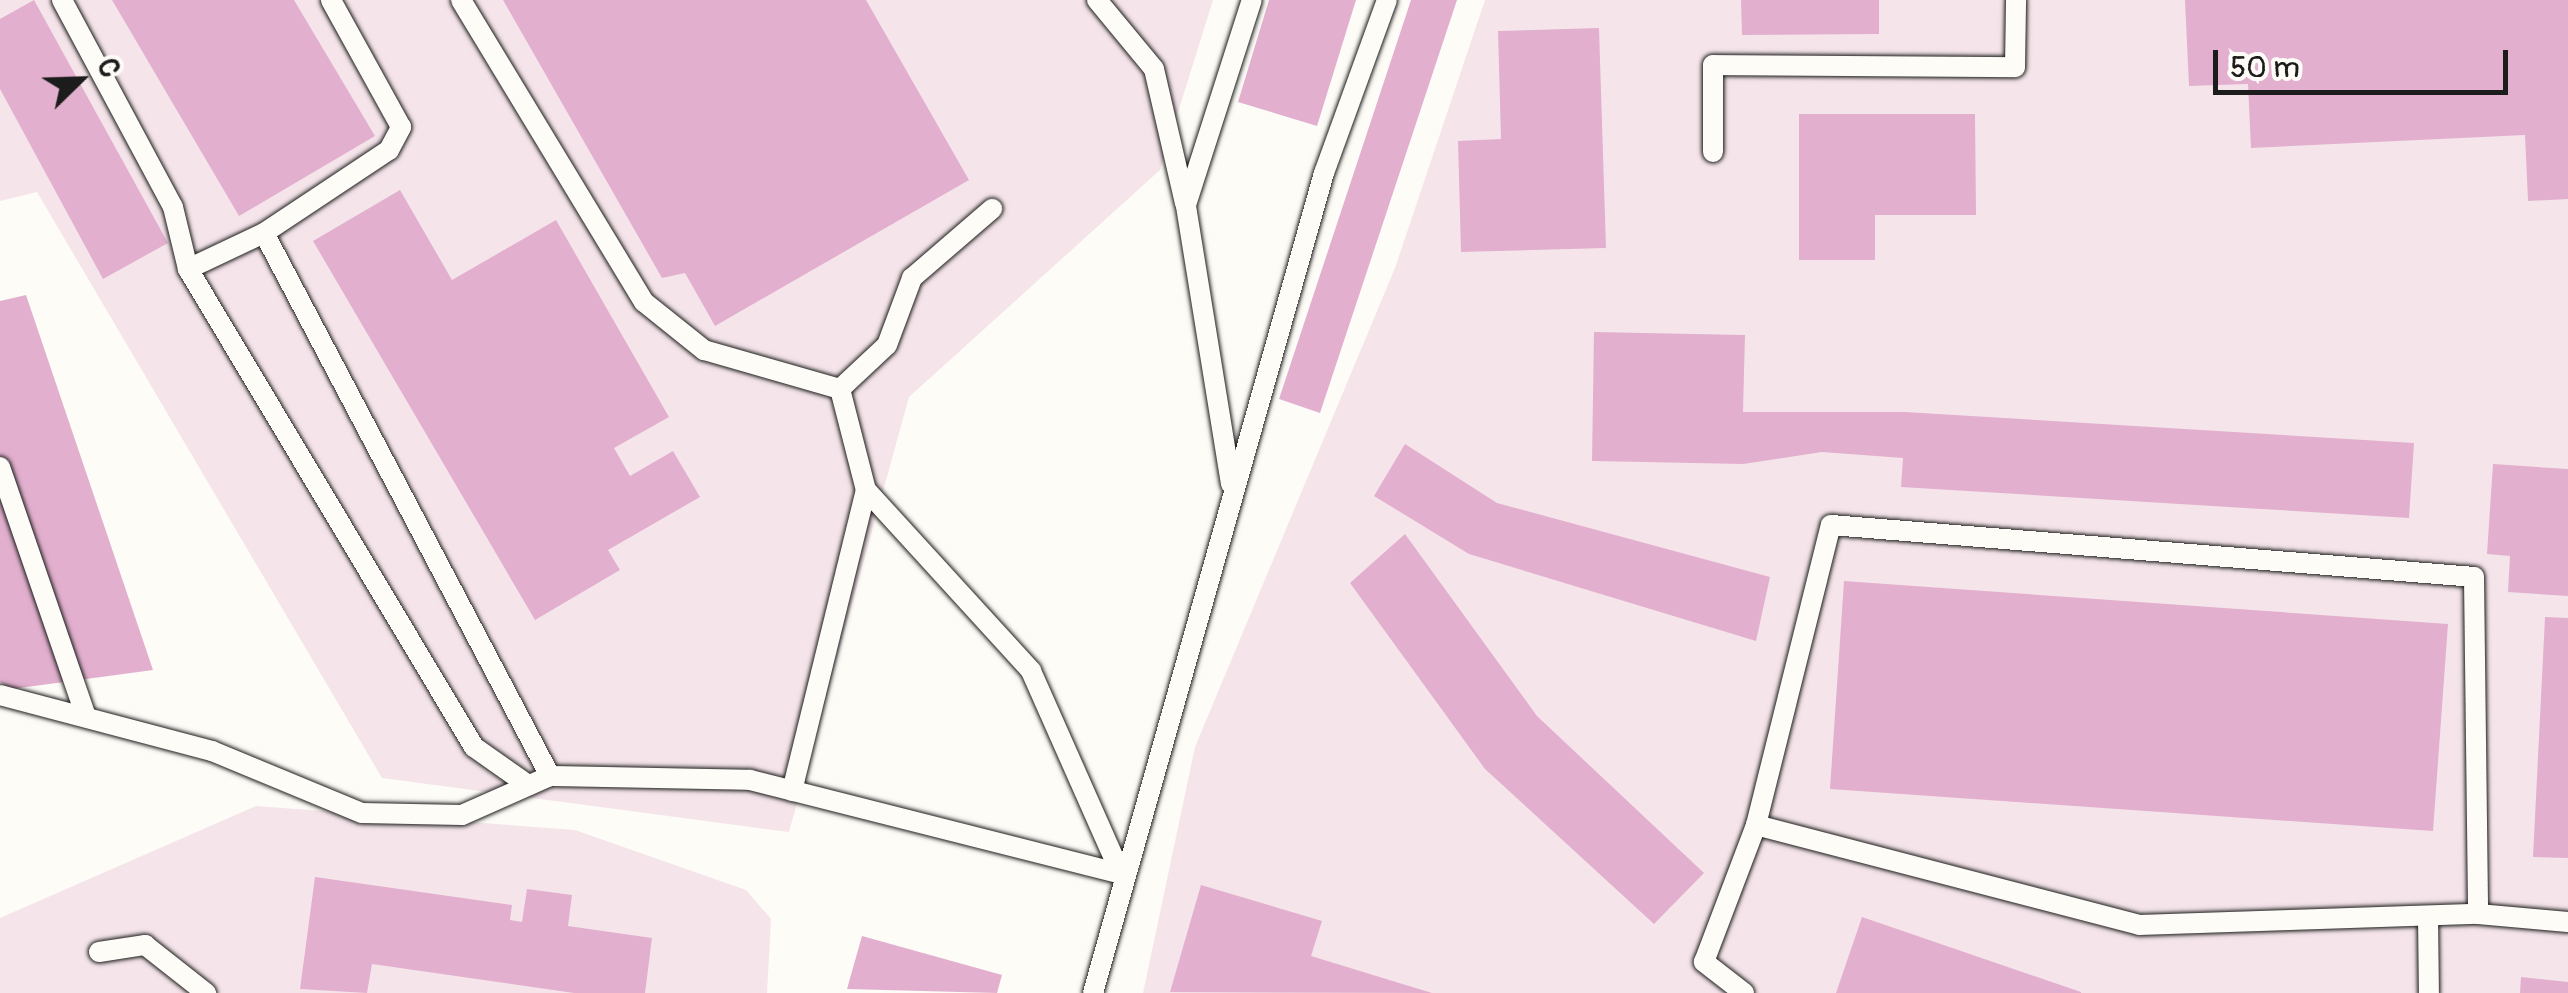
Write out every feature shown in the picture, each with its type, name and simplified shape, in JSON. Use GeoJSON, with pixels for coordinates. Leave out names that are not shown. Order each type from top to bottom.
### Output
{"type":"FeatureCollection","features":[{"type":"Feature","properties":{"kind":"lane"},"geometry":{"type":"LineString","coordinates":[[62,0],[172,207],[188,269],[474,747],[528,786]]}},
{"type":"Feature","properties":{"kind":"lane"},"geometry":{"type":"LineString","coordinates":[[188,269],[264,233],[389,150],[402,126],[331,0]]}},
{"type":"Feature","properties":{"kind":"lane"},"geometry":{"type":"LineString","coordinates":[[460,0],[644,302],[704,350],[840,388]]}},
{"type":"Feature","properties":{"kind":"lane"},"geometry":{"type":"LineString","coordinates":[[1097,0],[1154,68],[1186,205],[1232,491]]}},
{"type":"Feature","properties":{"kind":"lane"},"geometry":{"type":"LineString","coordinates":[[1186,205],[1252,0]]}},
{"type":"Feature","properties":{"kind":"lane"},"geometry":{"type":"LineString","coordinates":[[1094,993],[1121,874],[1324,174],[1387,0]]}},
{"type":"Feature","properties":{"kind":"lane"},"geometry":{"type":"LineString","coordinates":[[1712,152],[1714,65],[2014,67],[2016,0]]}},
{"type":"Feature","properties":{"kind":"lane"},"geometry":{"type":"LineString","coordinates":[[840,388],[887,344],[912,278],[992,209]]}},
{"type":"Feature","properties":{"kind":"lane"},"geometry":{"type":"LineString","coordinates":[[264,233],[550,776]]}},
{"type":"Feature","properties":{"kind":"lane"},"geometry":{"type":"LineString","coordinates":[[840,388],[866,490],[1031,671],[1121,874]]}},
{"type":"Feature","properties":{"kind":"lane"},"geometry":{"type":"LineString","coordinates":[[0,467],[86,717]]}},
{"type":"Feature","properties":{"kind":"lane"},"geometry":{"type":"LineString","coordinates":[[792,791],[866,490]]}},
{"type":"Feature","properties":{"kind":"lane"},"geometry":{"type":"LineString","coordinates":[[1744,993],[1704,962],[1756,825],[1831,525],[2474,577],[2478,914]]}},
{"type":"Feature","properties":{"kind":"lane"},"geometry":{"type":"LineString","coordinates":[[0,694],[212,751],[362,813],[462,815],[550,776],[750,780],[1121,874]]}},
{"type":"Feature","properties":{"kind":"lane"},"geometry":{"type":"LineString","coordinates":[[1756,825],[2139,925],[2478,914],[2568,922]]}},
{"type":"Feature","properties":{"kind":"lane"},"geometry":{"type":"LineString","coordinates":[[2428,916],[2428,993]]}},
{"type":"Feature","properties":{"kind":"lane"},"geometry":{"type":"LineString","coordinates":[[99,952],[145,944],[206,993]]}},
{"type":"Feature","properties":{"kind":"shaded area"},"geometry":{"type":"Polygon","coordinates":[[[0,0],[1213,0],[1160,170],[909,397],[789,832],[382,778],[37,192],[0,201],[0,0]]]}},
{"type":"Feature","properties":{"kind":"shaded area"},"geometry":{"type":"Polygon","coordinates":[[[1485,0],[2568,0],[2568,993],[1143,993],[1195,747],[1395,268],[1485,0]]]}},
{"type":"Feature","properties":{"kind":"shaded area"},"geometry":{"type":"Polygon","coordinates":[[[256,806],[575,830],[746,890],[771,919],[767,993],[0,993],[0,918],[256,806]]]}},
{"type":"Feature","properties":{"kind":"building"},"geometry":{"type":"Polygon","coordinates":[[[34,0],[168,243],[103,279],[0,89],[0,19],[34,0]]]}},
{"type":"Feature","properties":{"kind":"building"},"geometry":{"type":"Polygon","coordinates":[[[112,0],[294,0],[375,136],[239,216],[112,0]]]}},
{"type":"Feature","properties":{"kind":"building"},"geometry":{"type":"Polygon","coordinates":[[[503,0],[866,0],[969,180],[715,326],[685,273],[662,278],[503,0]]]}},
{"type":"Feature","properties":{"kind":"building"},"geometry":{"type":"Polygon","coordinates":[[[1269,0],[1356,0],[1317,126],[1238,102],[1269,0]]]}},
{"type":"Feature","properties":{"kind":"building"},"geometry":{"type":"Polygon","coordinates":[[[1411,0],[1457,0],[1320,413],[1279,399],[1411,0]]]}},
{"type":"Feature","properties":{"kind":"building"},"geometry":{"type":"Polygon","coordinates":[[[1741,0],[1879,0],[1879,34],[1742,35],[1741,0]]]}},
{"type":"Feature","properties":{"kind":"building"},"geometry":{"type":"Polygon","coordinates":[[[2185,0],[2568,0],[2568,199],[2528,201],[2525,135],[2251,148],[2248,84],[2189,86],[2185,0]]]}},
{"type":"Feature","properties":{"kind":"building"},"geometry":{"type":"Polygon","coordinates":[[[1599,28],[1606,248],[1461,252],[1458,141],[1501,139],[1498,31],[1599,28]]]}},
{"type":"Feature","properties":{"kind":"building"},"geometry":{"type":"Polygon","coordinates":[[[1799,114],[1975,114],[1976,215],[1875,215],[1875,260],[1799,260],[1799,114]]]}},
{"type":"Feature","properties":{"kind":"building"},"geometry":{"type":"Polygon","coordinates":[[[400,190],[452,280],[556,220],[669,417],[614,448],[630,476],[673,451],[700,497],[608,550],[620,570],[535,620],[313,241],[400,190]]]}},
{"type":"Feature","properties":{"kind":"building"},"geometry":{"type":"Polygon","coordinates":[[[26,295],[153,670],[12,689],[0,682],[0,301],[26,295]]]}},
{"type":"Feature","properties":{"kind":"building"},"geometry":{"type":"Polygon","coordinates":[[[1594,332],[1745,335],[1743,412],[1905,412],[2414,443],[2409,518],[1901,487],[1903,458],[1822,452],[1743,464],[1592,461],[1594,332]]]}},
{"type":"Feature","properties":{"kind":"building"},"geometry":{"type":"Polygon","coordinates":[[[1405,444],[1497,503],[1770,577],[1756,641],[1469,554],[1374,496],[1405,444]]]}},
{"type":"Feature","properties":{"kind":"building"},"geometry":{"type":"Polygon","coordinates":[[[2493,464],[2568,469],[2568,596],[2508,592],[2510,556],[2487,554],[2493,464]]]}},
{"type":"Feature","properties":{"kind":"building"},"geometry":{"type":"Polygon","coordinates":[[[1405,534],[1537,716],[1704,873],[1654,924],[1485,769],[1350,583],[1405,534]]]}},
{"type":"Feature","properties":{"kind":"building"},"geometry":{"type":"Polygon","coordinates":[[[1844,581],[2448,624],[2433,831],[1830,789],[1844,581]]]}},
{"type":"Feature","properties":{"kind":"building"},"geometry":{"type":"Polygon","coordinates":[[[2545,617],[2568,618],[2568,858],[2533,857],[2545,617]]]}},
{"type":"Feature","properties":{"kind":"building"},"geometry":{"type":"Polygon","coordinates":[[[315,877],[512,905],[510,920],[522,922],[527,889],[572,895],[568,926],[652,938],[645,993],[574,993],[372,964],[367,993],[300,989],[315,877]]]}},
{"type":"Feature","properties":{"kind":"building"},"geometry":{"type":"Polygon","coordinates":[[[1201,885],[1322,921],[1311,956],[1432,993],[1170,992],[1201,885]]]}},
{"type":"Feature","properties":{"kind":"building"},"geometry":{"type":"Polygon","coordinates":[[[1862,917],[2081,992],[2081,993],[1836,993],[1862,917]]]}},
{"type":"Feature","properties":{"kind":"building"},"geometry":{"type":"Polygon","coordinates":[[[862,936],[1002,975],[997,993],[847,989],[862,936]]]}},
{"type":"Feature","properties":{"kind":"building"},"geometry":{"type":"Polygon","coordinates":[[[2521,977],[2568,982],[2568,993],[2520,993],[2521,977]]]}}]}
